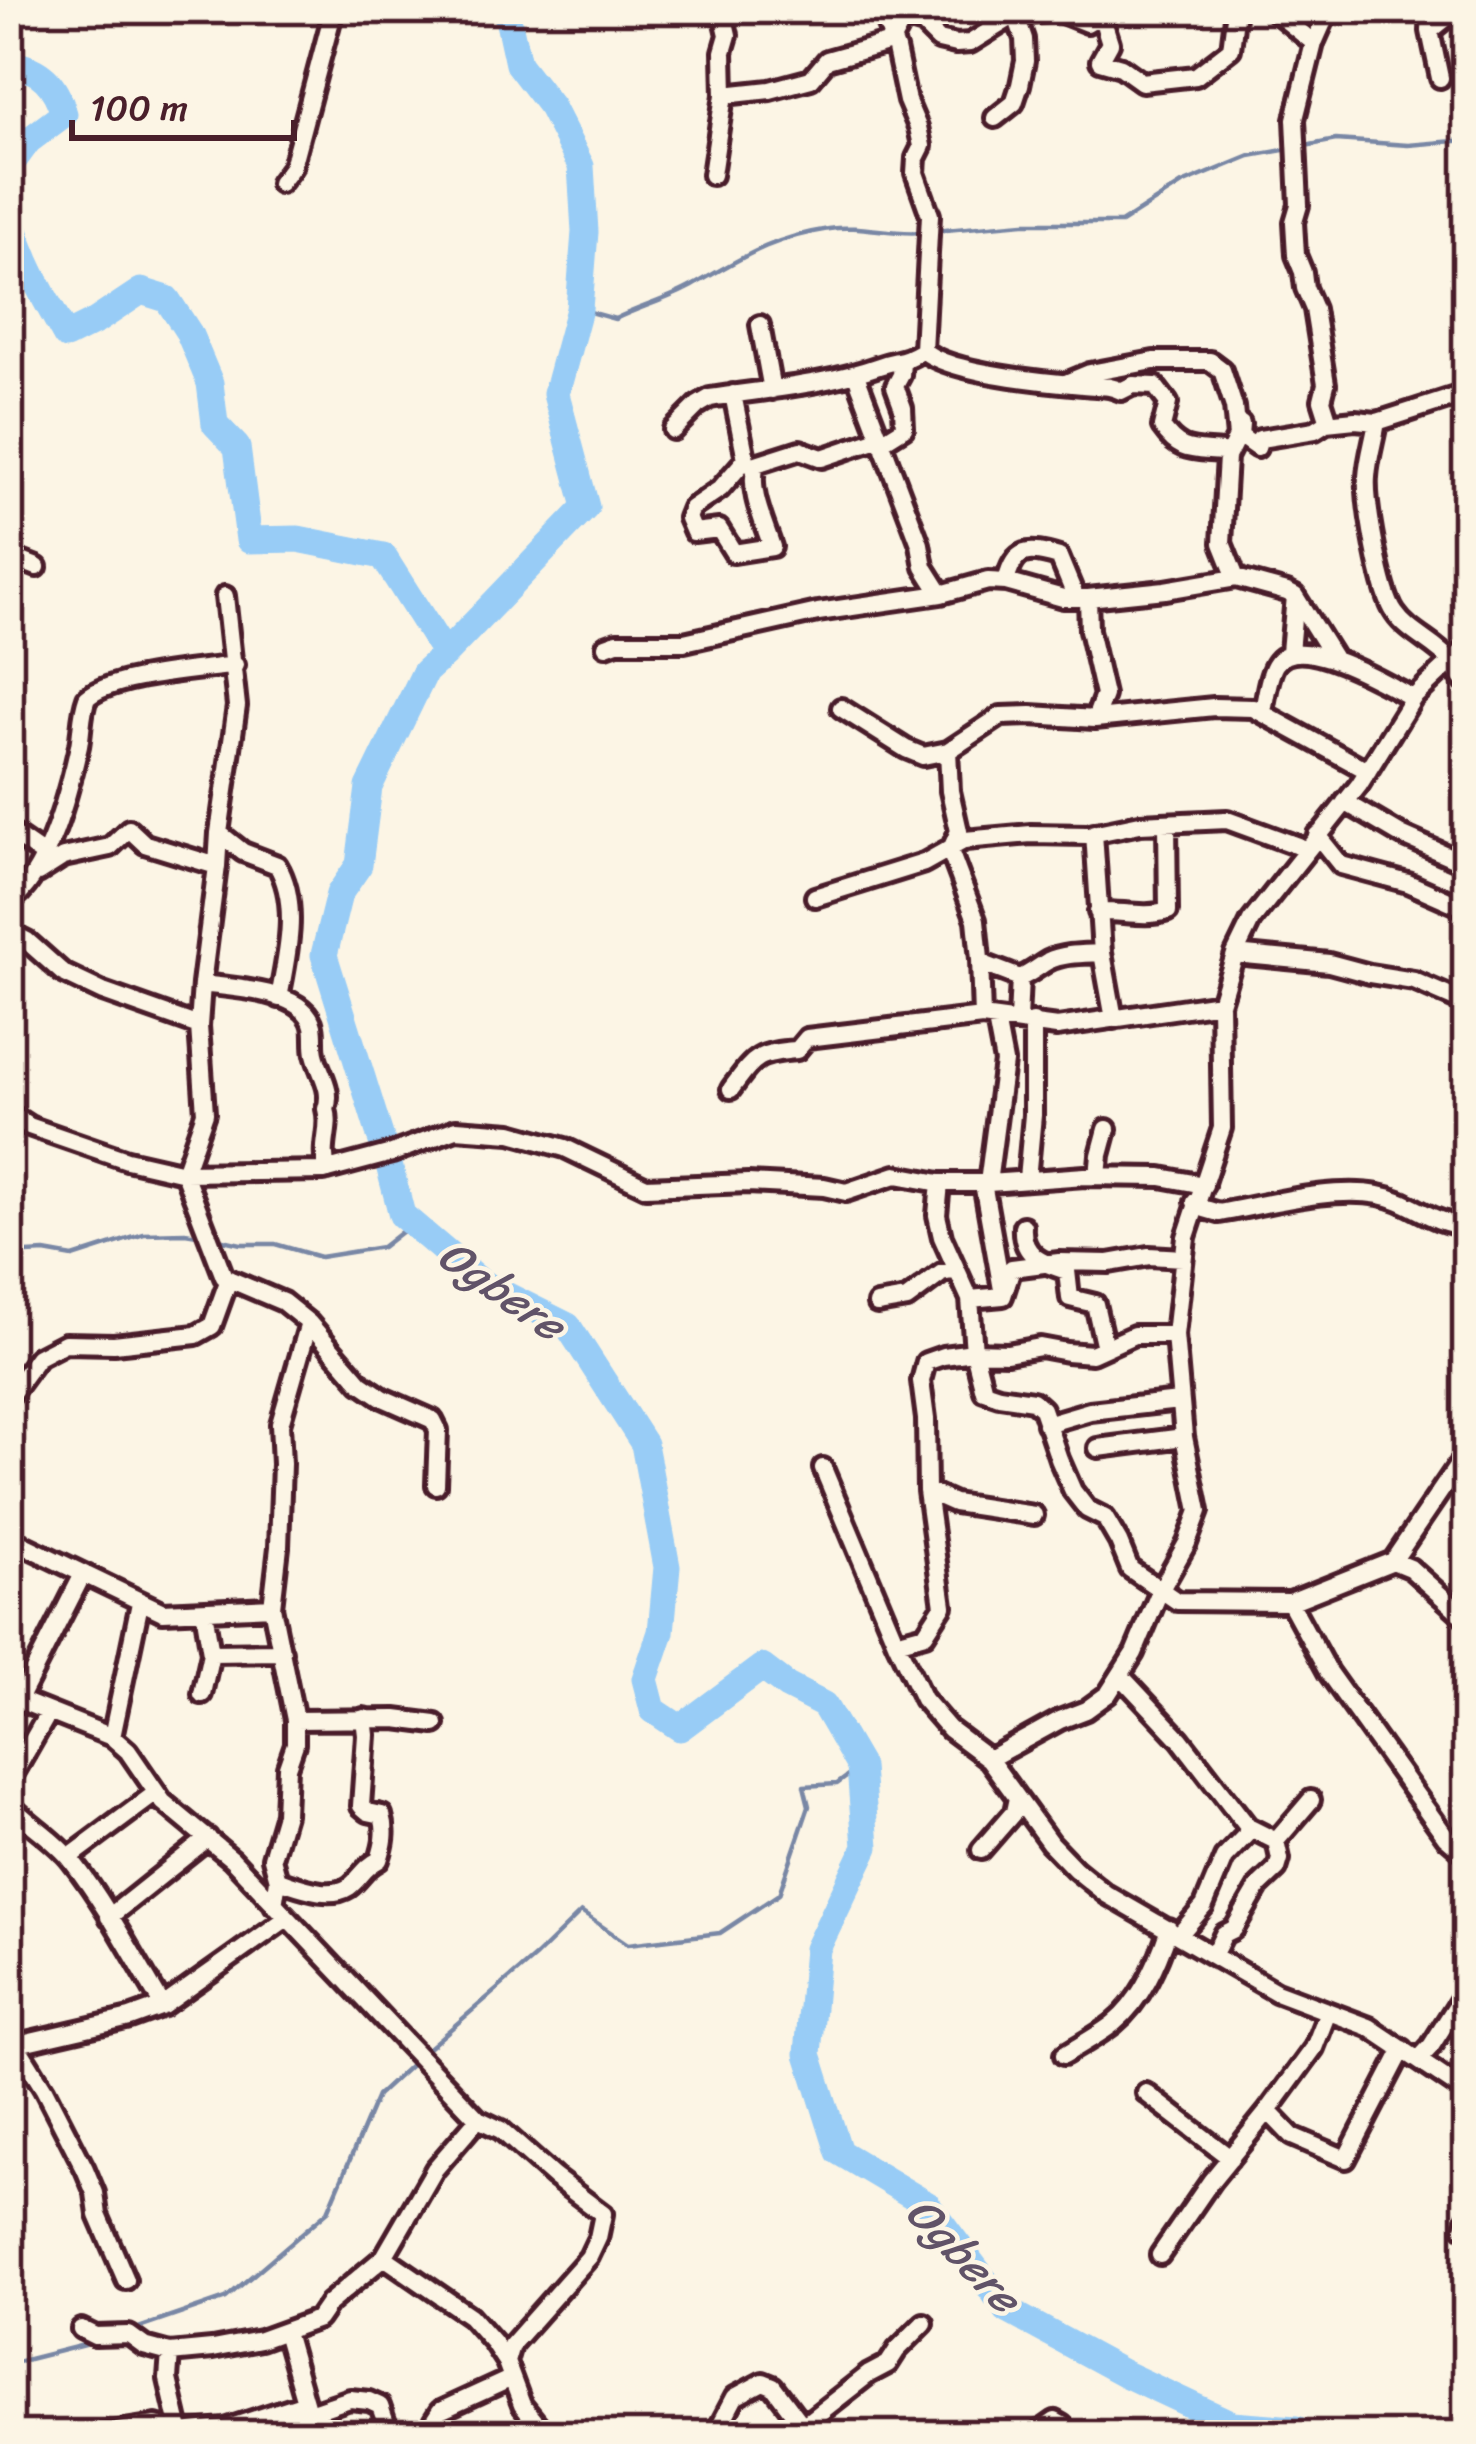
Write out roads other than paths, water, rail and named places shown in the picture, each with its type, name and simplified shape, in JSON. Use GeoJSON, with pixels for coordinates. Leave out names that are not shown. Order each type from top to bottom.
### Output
{"type":"FeatureCollection","features":[{"type":"Feature","properties":{"kind":"street"},"geometry":{"type":"LineString","coordinates":[[280,183],[292,167],[334,9]]}},
{"type":"Feature","properties":{"kind":"street"},"geometry":{"type":"LineString","coordinates":[[712,175],[728,35],[722,9]]}},
{"type":"Feature","properties":{"kind":"street"},"geometry":{"type":"LineString","coordinates":[[881,9],[922,146],[915,173],[930,215],[923,350],[933,360],[976,370],[1111,386],[1120,391],[1133,385],[1155,386],[1168,403],[1162,427],[1172,441],[1180,448],[1222,452],[1227,457]]}},
{"type":"Feature","properties":{"kind":"street"},"geometry":{"type":"LineString","coordinates":[[724,95],[770,91],[811,79],[827,60],[891,42],[909,20],[923,25],[939,40],[956,44],[970,43],[1014,12],[1057,10],[1087,23],[1096,17],[1110,43],[1100,61],[1142,82],[1196,76],[1231,49],[1236,9]]}},
{"type":"Feature","properties":{"kind":"street"},"geometry":{"type":"LineString","coordinates":[[1272,9],[1314,43]]}},
{"type":"Feature","properties":{"kind":"street"},"geometry":{"type":"LineString","coordinates":[[1326,423],[1324,368],[1314,309],[1296,255],[1294,222],[1299,205],[1295,118],[1314,43],[1329,9]]}},
{"type":"Feature","properties":{"kind":"street"},"geometry":{"type":"LineString","coordinates":[[1400,9],[1428,9],[1440,78]]}},
{"type":"Feature","properties":{"kind":"street"},"geometry":{"type":"LineString","coordinates":[[1430,31],[1457,9]]}},
{"type":"Feature","properties":{"kind":"street"},"geometry":{"type":"LineString","coordinates":[[995,118],[1014,104],[1021,85],[1024,39],[1014,12]]}},
{"type":"Feature","properties":{"kind":"street"},"geometry":{"type":"LineString","coordinates":[[760,325],[772,390]]}},
{"type":"Feature","properties":{"kind":"street"},"geometry":{"type":"LineString","coordinates":[[673,430],[710,398],[856,375],[887,363],[902,363],[923,350]]}},
{"type":"Feature","properties":{"kind":"street"},"geometry":{"type":"LineString","coordinates":[[1066,383],[1090,373],[1154,361],[1210,361],[1222,370],[1242,428],[1240,436],[1257,448],[1260,439],[1315,430],[1326,423],[1377,422],[1467,393]]}},
{"type":"Feature","properties":{"kind":"street"},"geometry":{"type":"LineString","coordinates":[[734,394],[746,459],[720,489],[692,508],[688,518],[694,532],[719,529],[734,553],[772,547],[753,483],[756,464],[800,450],[821,458],[879,441],[904,428],[895,386],[902,363]]}},
{"type":"Feature","properties":{"kind":"street"},"geometry":{"type":"LineString","coordinates":[[856,375],[920,544],[924,567],[941,593]]}},
{"type":"Feature","properties":{"kind":"street"},"geometry":{"type":"LineString","coordinates":[[1234,407],[1237,437],[1227,457],[1222,544],[1236,578]]}},
{"type":"Feature","properties":{"kind":"street"},"geometry":{"type":"LineString","coordinates":[[1377,422],[1366,479],[1386,596],[1396,614],[1450,661],[1467,684]]}},
{"type":"Feature","properties":{"kind":"street"},"geometry":{"type":"LineString","coordinates":[[1006,582],[1011,563],[1019,555],[1030,550],[1059,557],[1082,598],[1105,695],[1095,718]]}},
{"type":"Feature","properties":{"kind":"street"},"geometry":{"type":"LineString","coordinates":[[9,556],[37,567]]}},
{"type":"Feature","properties":{"kind":"street"},"geometry":{"type":"LineString","coordinates":[[606,646],[684,642],[988,581],[1082,598],[1236,578],[1295,596],[1335,660]]}},
{"type":"Feature","properties":{"kind":"street"},"geometry":{"type":"LineString","coordinates":[[225,596],[235,665],[235,736],[202,984],[199,1026],[205,1113],[184,1173],[224,1277],[283,1302],[309,1323],[361,1383],[433,1420],[438,1430],[436,1485]]}},
{"type":"Feature","properties":{"kind":"street"},"geometry":{"type":"LineString","coordinates":[[1289,652],[1295,596]]}},
{"type":"Feature","properties":{"kind":"street"},"geometry":{"type":"LineString","coordinates":[[989,1759],[1108,1694],[1134,1653],[1187,1543],[1199,1511],[1188,1468],[1175,1335],[1186,1237],[1222,1128],[1220,1004],[1235,954],[1251,921],[1346,802],[1413,698],[1467,647]]}},
{"type":"Feature","properties":{"kind":"street"},"geometry":{"type":"LineString","coordinates":[[1263,711],[1275,665],[1289,652],[1306,651],[1335,660],[1413,698]]}},
{"type":"Feature","properties":{"kind":"street"},"geometry":{"type":"LineString","coordinates":[[9,902],[19,895],[44,856],[72,777],[87,698],[118,682],[235,665]]}},
{"type":"Feature","properties":{"kind":"street"},"geometry":{"type":"LineString","coordinates":[[841,709],[922,756],[948,751],[1001,716],[1095,718],[1214,706],[1263,711],[1368,771]]}},
{"type":"Feature","properties":{"kind":"street"},"geometry":{"type":"LineString","coordinates":[[948,751],[950,791],[976,920],[989,1018],[1004,1063],[985,1183],[1003,1296]]}},
{"type":"Feature","properties":{"kind":"street"},"geometry":{"type":"LineString","coordinates":[[1346,802],[1401,835],[1467,864]]}},
{"type":"Feature","properties":{"kind":"street"},"geometry":{"type":"LineString","coordinates":[[815,897],[924,862],[958,840],[1227,820],[1312,842],[1341,865],[1408,883],[1467,908]]}},
{"type":"Feature","properties":{"kind":"street"},"geometry":{"type":"LineString","coordinates":[[1098,912],[1155,915],[1168,910],[1167,824]]}},
{"type":"Feature","properties":{"kind":"street"},"geometry":{"type":"LineString","coordinates":[[32,877],[63,857],[110,847],[129,829],[145,844],[218,866]]}},
{"type":"Feature","properties":{"kind":"street"},"geometry":{"type":"LineString","coordinates":[[9,831],[44,856]]}},
{"type":"Feature","properties":{"kind":"street"},"geometry":{"type":"LineString","coordinates":[[219,833],[243,852],[277,865],[288,888],[289,946],[279,998]]}},
{"type":"Feature","properties":{"kind":"street"},"geometry":{"type":"LineString","coordinates":[[1094,833],[1102,953],[1114,1018]]}},
{"type":"Feature","properties":{"kind":"street"},"geometry":{"type":"LineString","coordinates":[[9,932],[63,973],[199,1026]]}},
{"type":"Feature","properties":{"kind":"street"},"geometry":{"type":"LineString","coordinates":[[980,959],[1020,978],[1049,961],[1102,953]]}},
{"type":"Feature","properties":{"kind":"street"},"geometry":{"type":"LineString","coordinates":[[1235,954],[1329,963],[1414,981],[1467,1004]]}},
{"type":"Feature","properties":{"kind":"street"},"geometry":{"type":"LineString","coordinates":[[1020,978],[1033,1115],[1028,1179]]}},
{"type":"Feature","properties":{"kind":"street"},"geometry":{"type":"LineString","coordinates":[[202,984],[260,991],[296,1003],[313,1026],[315,1055],[328,1088],[330,1120],[323,1145],[328,1170]]}},
{"type":"Feature","properties":{"kind":"street"},"geometry":{"type":"LineString","coordinates":[[731,1089],[752,1060],[764,1053],[797,1050],[807,1038],[989,1018],[1057,1027],[1220,1004]]}},
{"type":"Feature","properties":{"kind":"street"},"geometry":{"type":"LineString","coordinates":[[9,1113],[29,1126],[127,1160],[184,1173],[328,1170],[456,1130],[511,1133],[566,1148],[646,1187],[748,1183],[846,1192],[896,1175],[940,1184],[1098,1176],[1161,1177],[1200,1194]]}},
{"type":"Feature","properties":{"kind":"street"},"geometry":{"type":"LineString","coordinates":[[1098,1176],[1107,1129]]}},
{"type":"Feature","properties":{"kind":"street"},"geometry":{"type":"LineString","coordinates":[[940,1184],[937,1215],[970,1299],[974,1352],[984,1390],[1033,1401],[1042,1409],[1073,1491],[1088,1509],[1105,1519],[1130,1569],[1160,1592],[1178,1601],[1290,1602],[1402,1560],[1467,1452]]}},
{"type":"Feature","properties":{"kind":"street"},"geometry":{"type":"LineString","coordinates":[[1200,1194],[1204,1209],[1219,1213],[1346,1192],[1375,1194],[1398,1199],[1433,1220],[1467,1226]]}},
{"type":"Feature","properties":{"kind":"street"},"geometry":{"type":"LineString","coordinates":[[1023,1226],[1022,1240],[1034,1259],[1066,1271],[1070,1298],[1095,1304],[1105,1348]]}},
{"type":"Feature","properties":{"kind":"street"},"geometry":{"type":"LineString","coordinates":[[1003,1296],[1012,1268],[1149,1256],[1184,1258]]}},
{"type":"Feature","properties":{"kind":"street"},"geometry":{"type":"LineString","coordinates":[[877,1304],[907,1299],[942,1273],[957,1270]]}},
{"type":"Feature","properties":{"kind":"street"},"geometry":{"type":"LineString","coordinates":[[9,1397],[38,1357],[65,1343],[114,1344],[196,1335],[212,1326],[229,1279]]}},
{"type":"Feature","properties":{"kind":"street"},"geometry":{"type":"LineString","coordinates":[[970,1299],[1003,1296]]}},
{"type":"Feature","properties":{"kind":"street"},"geometry":{"type":"LineString","coordinates":[[281,1912],[272,1858],[285,1814],[286,1767],[295,1744],[296,1720],[272,1607],[279,1546],[280,1424],[309,1323]]}},
{"type":"Feature","properties":{"kind":"street"},"geometry":{"type":"LineString","coordinates":[[896,1642],[926,1634],[943,1606],[927,1491],[921,1381],[926,1362],[943,1356],[1040,1347],[1092,1354],[1134,1335],[1175,1335]]}},
{"type":"Feature","properties":{"kind":"street"},"geometry":{"type":"LineString","coordinates":[[1046,1424],[1090,1411],[1179,1401]]}},
{"type":"Feature","properties":{"kind":"street"},"geometry":{"type":"LineString","coordinates":[[1098,1448],[1184,1437]]}},
{"type":"Feature","properties":{"kind":"street"},"geometry":{"type":"LineString","coordinates":[[823,1468],[923,1699],[950,1729],[989,1759],[1050,1843],[1075,1869],[1106,1894],[1276,1992],[1369,2027],[1467,2093]]}},
{"type":"Feature","properties":{"kind":"street"},"geometry":{"type":"LineString","coordinates":[[927,1491],[954,1503],[1034,1516]]}},
{"type":"Feature","properties":{"kind":"street"},"geometry":{"type":"LineString","coordinates":[[9,1538],[163,1612],[272,1607]]}},
{"type":"Feature","properties":{"kind":"street"},"geometry":{"type":"LineString","coordinates":[[1402,1560],[1467,1619]]}},
{"type":"Feature","properties":{"kind":"street"},"geometry":{"type":"LineString","coordinates":[[83,1574],[14,1698],[112,1737],[128,1751],[163,1802],[232,1859],[478,2119],[500,2130],[603,2214],[589,2257],[511,2345],[509,2370]]}},
{"type":"Feature","properties":{"kind":"street"},"geometry":{"type":"LineString","coordinates":[[1290,1602],[1328,1672],[1447,1837],[1467,1855]]}},
{"type":"Feature","properties":{"kind":"street"},"geometry":{"type":"LineString","coordinates":[[112,1737],[140,1603]]}},
{"type":"Feature","properties":{"kind":"street"},"geometry":{"type":"LineString","coordinates":[[202,1694],[211,1653],[204,1611]]}},
{"type":"Feature","properties":{"kind":"street"},"geometry":{"type":"LineString","coordinates":[[211,1653],[282,1652]]}},
{"type":"Feature","properties":{"kind":"street"},"geometry":{"type":"LineString","coordinates":[[1120,1675],[1180,1739],[1248,1827],[1276,1841]]}},
{"type":"Feature","properties":{"kind":"street"},"geometry":{"type":"LineString","coordinates":[[9,1782],[50,1712]]}},
{"type":"Feature","properties":{"kind":"street"},"geometry":{"type":"LineString","coordinates":[[296,1720],[364,1718],[435,1724]]}},
{"type":"Feature","properties":{"kind":"street"},"geometry":{"type":"LineString","coordinates":[[278,1880],[313,1892],[335,1891],[350,1886],[379,1860],[385,1826],[382,1815],[361,1806],[364,1718]]}},
{"type":"Feature","properties":{"kind":"street"},"geometry":{"type":"LineString","coordinates":[[70,1857],[156,1792]]}},
{"type":"Feature","properties":{"kind":"street"},"geometry":{"type":"LineString","coordinates":[[981,1850],[1014,1812],[1017,1798]]}},
{"type":"Feature","properties":{"kind":"street"},"geometry":{"type":"LineString","coordinates":[[1276,1841],[1311,1800]]}},
{"type":"Feature","properties":{"kind":"street"},"geometry":{"type":"LineString","coordinates":[[9,1804],[70,1857],[163,2006]]}},
{"type":"Feature","properties":{"kind":"street"},"geometry":{"type":"LineString","coordinates":[[1064,2055],[1115,2023],[1124,2012],[1174,1932],[1204,1906],[1224,1858],[1248,1827]]}},
{"type":"Feature","properties":{"kind":"street"},"geometry":{"type":"LineString","coordinates":[[110,1917],[208,1838]]}},
{"type":"Feature","properties":{"kind":"street"},"geometry":{"type":"LineString","coordinates":[[1214,1954],[1259,1886],[1277,1869],[1276,1841]]}},
{"type":"Feature","properties":{"kind":"street"},"geometry":{"type":"LineString","coordinates":[[126,2280],[98,2215],[85,2169],[44,2089],[13,2045],[163,2006],[281,1912]]}},
{"type":"Feature","properties":{"kind":"street"},"geometry":{"type":"LineString","coordinates":[[1268,2111],[1292,2136],[1346,2159],[1411,2054],[1431,2046],[1467,1989]]}},
{"type":"Feature","properties":{"kind":"street"},"geometry":{"type":"LineString","coordinates":[[1160,2255],[1314,2048],[1328,2012]]}},
{"type":"Feature","properties":{"kind":"street"},"geometry":{"type":"LineString","coordinates":[[1146,2093],[1230,2158]]}},
{"type":"Feature","properties":{"kind":"street"},"geometry":{"type":"LineString","coordinates":[[81,2330],[95,2336],[129,2336],[170,2353],[260,2340],[318,2319],[329,2303],[384,2257],[435,2169],[478,2119]]}},
{"type":"Feature","properties":{"kind":"street"},"geometry":{"type":"LineString","coordinates":[[384,2257],[470,2316],[493,2342],[521,2405],[546,2435]]}},
{"type":"Feature","properties":{"kind":"street"},"geometry":{"type":"LineString","coordinates":[[715,2435],[735,2397],[763,2382],[773,2386],[807,2430],[869,2374],[888,2364],[924,2323]]}},
{"type":"Feature","properties":{"kind":"street"},"geometry":{"type":"LineString","coordinates":[[284,2332],[308,2409]]}},
{"type":"Feature","properties":{"kind":"street"},"geometry":{"type":"LineString","coordinates":[[170,2353],[168,2379],[180,2434]]}},
{"type":"Feature","properties":{"kind":"street"},"geometry":{"type":"LineString","coordinates":[[433,2435],[433,2422],[440,2411],[509,2370]]}},
{"type":"Feature","properties":{"kind":"street"},"geometry":{"type":"LineString","coordinates":[[93,2435],[156,2425],[180,2434],[225,2429],[350,2399],[380,2406],[390,2435]]}},
{"type":"Feature","properties":{"kind":"street"},"geometry":{"type":"LineString","coordinates":[[278,2435],[308,2409]]}},
{"type":"Feature","properties":{"kind":"street"},"geometry":{"type":"LineString","coordinates":[[1035,2435],[1055,2420],[1062,2426]]}},
{"type":"Feature","properties":{"kind":"waterway"},"geometry":{"type":"LineString","coordinates":[[445,654],[586,507],[556,394],[579,309],[585,232],[581,166],[551,107],[518,64],[506,9]]}},
{"type":"Feature","properties":{"kind":"waterway","name":"Ogbere"},"geometry":{"type":"LineString","coordinates":[[9,63],[46,80],[64,114],[28,141],[9,167]]}},
{"type":"Feature","properties":{"kind":"waterway"},"geometry":{"type":"LineString","coordinates":[[1300,147],[1336,140],[1408,145],[1467,140]]}},
{"type":"Feature","properties":{"kind":"waterway"},"geometry":{"type":"LineString","coordinates":[[934,231],[1024,223],[1121,223],[1182,184],[1250,156],[1289,149]]}},
{"type":"Feature","properties":{"kind":"waterway","name":"Ogbere"},"geometry":{"type":"LineString","coordinates":[[9,200],[23,253],[66,336],[141,291],[167,299],[189,333],[210,383],[215,424],[237,447],[249,540],[298,539],[383,556],[445,654],[425,672],[369,787],[359,865],[339,894],[324,955],[402,1215],[482,1283],[568,1326],[644,1444],[667,1567],[661,1632],[645,1679],[653,1710],[680,1728],[762,1667],[824,1705],[860,1767],[866,1847],[817,1949],[808,2054],[839,2152],[928,2205],[1007,2310],[1125,2374],[1232,2424],[1296,2429],[1298,2435]]}},
{"type":"Feature","properties":{"kind":"waterway"},"geometry":{"type":"LineString","coordinates":[[579,309],[615,319],[683,291],[757,250],[808,233],[840,228],[922,232]]}},
{"type":"Feature","properties":{"kind":"waterway"},"geometry":{"type":"LineString","coordinates":[[214,1238],[275,1244],[320,1257],[382,1247],[405,1229],[402,1215]]}},
{"type":"Feature","properties":{"kind":"waterway"},"geometry":{"type":"LineString","coordinates":[[9,1254],[45,1252],[73,1257],[144,1234],[203,1236]]}},
{"type":"Feature","properties":{"kind":"waterway"},"geometry":{"type":"LineString","coordinates":[[425,2051],[581,1912],[628,1944],[720,1933],[779,1894],[809,1806],[804,1786],[837,1784],[860,1767]]}},
{"type":"Feature","properties":{"kind":"waterway"},"geometry":{"type":"LineString","coordinates":[[130,2331],[226,2298],[328,2211],[377,2096],[417,2059]]}},
{"type":"Feature","properties":{"kind":"waterway"},"geometry":{"type":"LineString","coordinates":[[9,2364],[96,2342]]}},
{"type":"Feature","properties":{"kind":"waterway"},"geometry":{"type":"LineString","coordinates":[[1296,2429],[1441,2430],[1467,2423]]}}]}
